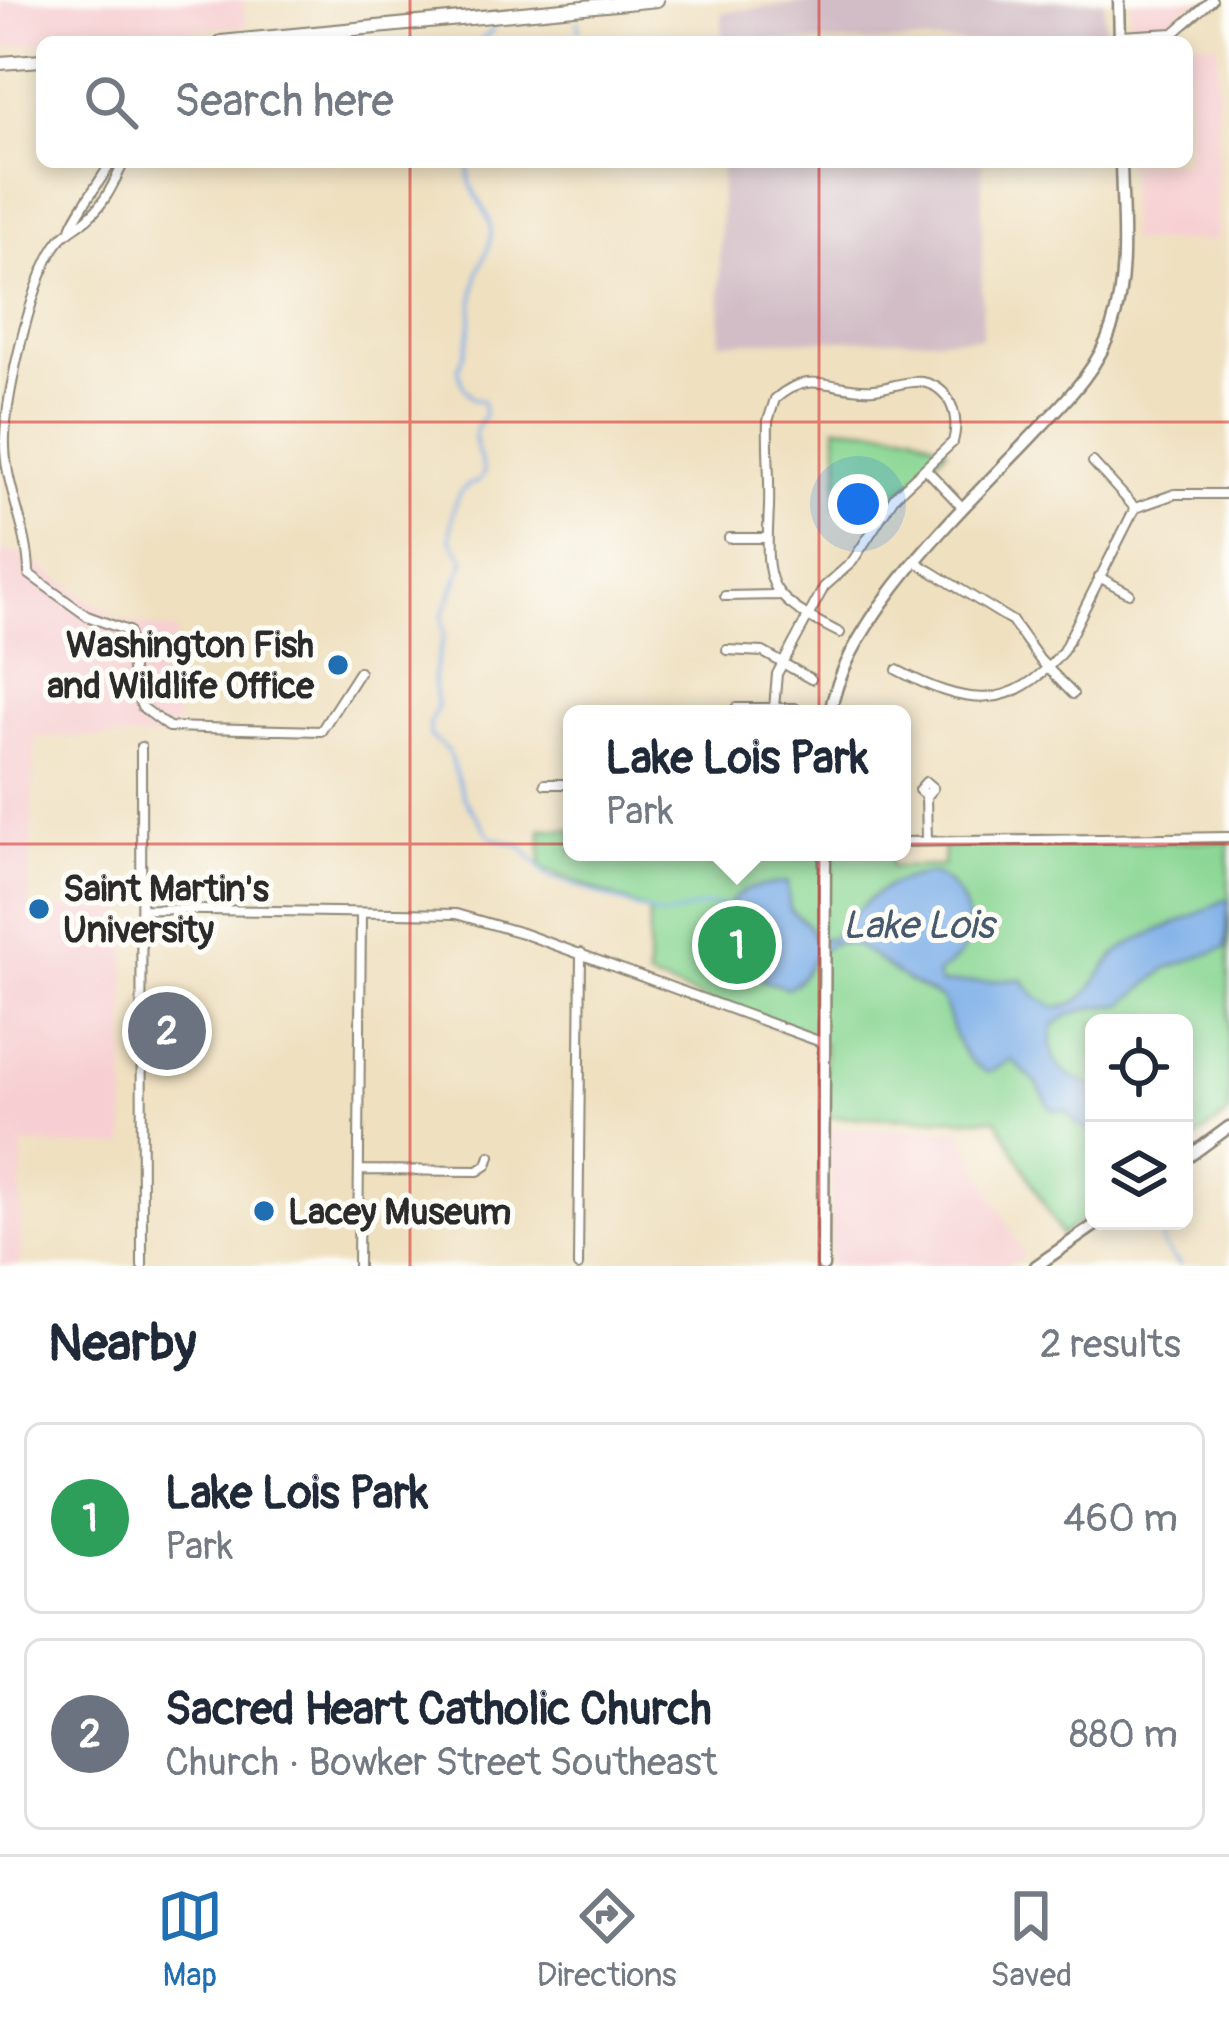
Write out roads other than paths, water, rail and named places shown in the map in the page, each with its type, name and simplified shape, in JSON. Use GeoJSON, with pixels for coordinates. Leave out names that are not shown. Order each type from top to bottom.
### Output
{"type":"FeatureCollection","features":[{"type":"Feature","properties":{"kind":"main road"},"geometry":{"type":"LineString","coordinates":[[282,36],[657,0]]}},
{"type":"Feature","properties":{"kind":"main road"},"geometry":{"type":"LineString","coordinates":[[1119,0],[1120,36]]}},
{"type":"Feature","properties":{"kind":"main road"},"geometry":{"type":"LineString","coordinates":[[0,63],[36,60]]}},
{"type":"Feature","properties":{"kind":"main road"},"geometry":{"type":"LineString","coordinates":[[832,705],[854,645],[916,562],[1071,394],[1101,354],[1120,290],[1121,168]]}},
{"type":"Feature","properties":{"kind":"main road"},"geometry":{"type":"LineString","coordinates":[[823,1266],[825,861]]}},
{"type":"Feature","properties":{"kind":"main road"},"geometry":{"type":"LineString","coordinates":[[1193,1153],[1229,1127]]}},
{"type":"Feature","properties":{"kind":"main road"},"geometry":{"type":"LineString","coordinates":[[1036,1266],[1088,1230]]}},
{"type":"Feature","properties":{"kind":"street"},"geometry":{"type":"LineString","coordinates":[[1147,36],[1174,33],[1212,0]]}},
{"type":"Feature","properties":{"kind":"street"},"geometry":{"type":"LineString","coordinates":[[71,231],[73,219],[108,168]]}},
{"type":"Feature","properties":{"kind":"street"},"geometry":{"type":"LineString","coordinates":[[121,168],[100,206],[60,240],[36,290],[7,417],[6,465],[29,544],[28,574],[87,616],[128,631],[134,688],[142,707],[169,727],[321,731],[359,672]]}},
{"type":"Feature","properties":{"kind":"street"},"geometry":{"type":"LineString","coordinates":[[774,705],[777,674],[784,662],[808,616],[824,587],[860,551],[889,504],[947,450],[957,422],[952,404],[934,387],[920,382],[855,388],[819,381],[788,388],[775,399],[767,421],[766,562],[782,595],[808,616],[840,633]]}},
{"type":"Feature","properties":{"kind":"street"},"geometry":{"type":"LineString","coordinates":[[1093,462],[1135,508]]}},
{"type":"Feature","properties":{"kind":"street"},"geometry":{"type":"LineString","coordinates":[[927,470],[964,509]]}},
{"type":"Feature","properties":{"kind":"street"},"geometry":{"type":"LineString","coordinates":[[897,670],[958,698],[1008,696],[1049,669],[1063,652],[1135,508],[1175,494],[1229,494]]}},
{"type":"Feature","properties":{"kind":"street"},"geometry":{"type":"LineString","coordinates":[[729,538],[767,538]]}},
{"type":"Feature","properties":{"kind":"street"},"geometry":{"type":"LineString","coordinates":[[916,562],[1012,621],[1073,694]]}},
{"type":"Feature","properties":{"kind":"street"},"geometry":{"type":"LineString","coordinates":[[1099,577],[1130,593]]}},
{"type":"Feature","properties":{"kind":"street"},"geometry":{"type":"LineString","coordinates":[[725,596],[782,595]]}},
{"type":"Feature","properties":{"kind":"street"},"geometry":{"type":"LineString","coordinates":[[727,650],[763,652],[811,679]]}},
{"type":"Feature","properties":{"kind":"street"},"geometry":{"type":"LineString","coordinates":[[141,747],[142,1266]]}},
{"type":"Feature","properties":{"kind":"street"},"geometry":{"type":"LineString","coordinates":[[545,784],[563,784]]}},
{"type":"Feature","properties":{"kind":"street"},"geometry":{"type":"LineString","coordinates":[[926,796],[928,842]]}},
{"type":"Feature","properties":{"kind":"street"},"geometry":{"type":"LineString","coordinates":[[911,842],[1229,837]]}},
{"type":"Feature","properties":{"kind":"street"},"geometry":{"type":"LineString","coordinates":[[143,909],[456,914],[580,953],[824,1043]]}},
{"type":"Feature","properties":{"kind":"street"},"geometry":{"type":"LineString","coordinates":[[358,1266],[361,914]]}},
{"type":"Feature","properties":{"kind":"street"},"geometry":{"type":"LineString","coordinates":[[578,1266],[580,953]]}},
{"type":"Feature","properties":{"kind":"street"},"geometry":{"type":"LineString","coordinates":[[360,1170],[478,1171],[488,1165],[490,1156]]}},
{"type":"Feature","properties":{"kind":"water","name":"Lake Lois"},"geometry":{"type":"Polygon","coordinates":[[[934,874],[944,880],[960,898],[968,921],[965,945],[957,959],[937,975],[940,984],[1022,979],[1036,996],[1054,1007],[1066,1006],[1084,996],[1124,947],[1224,900],[1229,901],[1226,948],[1167,968],[1123,1005],[1095,1007],[1054,1025],[1054,1058],[1064,1072],[1085,1083],[1085,1128],[1067,1111],[1052,1110],[1037,1084],[1012,1060],[988,1073],[977,1066],[957,1040],[942,999],[861,948],[839,943],[828,946],[787,988],[764,981],[752,961],[746,921],[729,907],[745,890],[787,882],[790,910],[808,925],[814,939],[832,938],[865,903],[889,886],[934,874]]]}},
{"type":"Feature","properties":{"kind":"waterway"},"geometry":{"type":"LineString","coordinates":[[578,20],[579,30]]}},
{"type":"Feature","properties":{"kind":"waterway"},"geometry":{"type":"LineString","coordinates":[[486,36],[493,30]]}},
{"type":"Feature","properties":{"kind":"waterway"},"geometry":{"type":"LineString","coordinates":[[470,168],[473,190],[491,231],[458,368],[472,399],[483,401],[484,416],[475,437],[484,473],[458,496],[453,512],[450,539],[465,560],[442,616],[444,635],[433,677],[437,708],[430,736],[448,751],[464,798],[491,837],[521,846],[548,876],[661,916],[703,906],[730,907]]}},
{"type":"Feature","properties":{"kind":"waterway"},"geometry":{"type":"LineString","coordinates":[[1163,1230],[1163,1246],[1181,1266]]}},
{"type":"Feature","properties":{"kind":"place","name":"Washington Fish and Wildlife Office"},"geometry":{"type":"Point","coordinates":[338,665]}},
{"type":"Feature","properties":{"kind":"place","name":"Saint Martin's University"},"geometry":{"type":"Point","coordinates":[39,909]}},
{"type":"Feature","properties":{"kind":"place","name":"Lake Lois Park"},"geometry":{"type":"Point","coordinates":[737,945]}},
{"type":"Feature","properties":{"kind":"place","name":"Sacred Heart Catholic Church"},"geometry":{"type":"Point","coordinates":[167,1031]}},
{"type":"Feature","properties":{"kind":"place","name":"Lacey Museum"},"geometry":{"type":"Point","coordinates":[264,1211]}}]}
